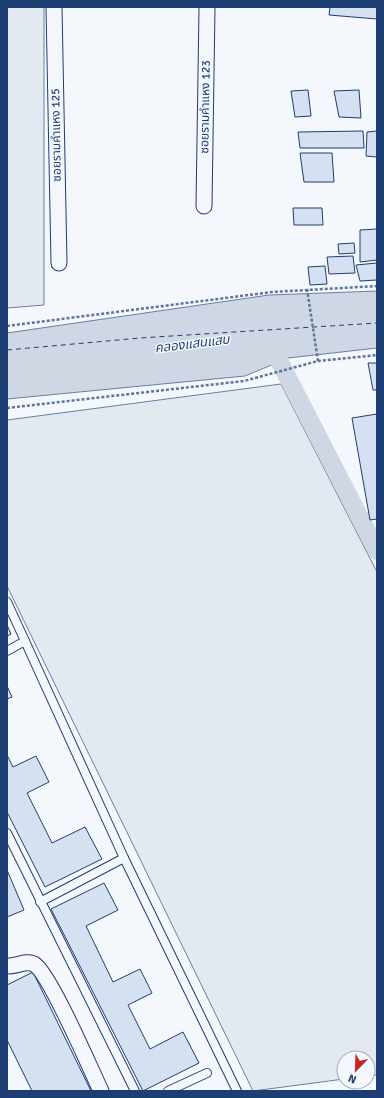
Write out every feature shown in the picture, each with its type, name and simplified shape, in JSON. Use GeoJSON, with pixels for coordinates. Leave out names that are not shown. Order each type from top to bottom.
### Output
{"type":"FeatureCollection","features":[{"type":"Feature","properties":{"kind":"street","name":"ซอยรามคำแหง 125"},"geometry":{"type":"LineString","coordinates":[[54,7],[58,263]]}},
{"type":"Feature","properties":{"kind":"street","name":"ซอยรามคำแหง 123"},"geometry":{"type":"LineString","coordinates":[[204,206],[206,7]]}},
{"type":"Feature","properties":{"kind":"street"},"geometry":{"type":"LineString","coordinates":[[7,966],[14,966],[28,962],[34,964],[40,971],[55,995],[100,1091]]}},
{"type":"Feature","properties":{"kind":"lane"},"geometry":{"type":"LineString","coordinates":[[7,602],[124,858],[237,1091]]}},
{"type":"Feature","properties":{"kind":"lane"},"geometry":{"type":"LineString","coordinates":[[7,651],[25,641]]}},
{"type":"Feature","properties":{"kind":"lane"},"geometry":{"type":"LineString","coordinates":[[7,833],[40,902],[136,1091]]}},
{"type":"Feature","properties":{"kind":"lane"},"geometry":{"type":"LineString","coordinates":[[40,902],[124,858]]}},
{"type":"Feature","properties":{"kind":"lane"},"geometry":{"type":"LineString","coordinates":[[168,1091],[207,1073]]}},
{"type":"Feature","properties":{"kind":"path"},"geometry":{"type":"LineString","coordinates":[[7,326],[272,292],[377,286]]}},
{"type":"Feature","properties":{"kind":"path"},"geometry":{"type":"LineString","coordinates":[[307,289],[316,357],[318,361]]}},
{"type":"Feature","properties":{"kind":"path"},"geometry":{"type":"LineString","coordinates":[[7,408],[244,381],[318,361],[377,355]]}},
{"type":"Feature","properties":{"kind":"shaded area"},"geometry":{"type":"Polygon","coordinates":[[[7,7],[44,7],[44,305],[7,308],[7,7]]]}},
{"type":"Feature","properties":{"kind":"shaded area"},"geometry":{"type":"Polygon","coordinates":[[[281,384],[377,572],[377,1075],[376,1050],[336,1050],[336,1080],[253,1091],[7,586],[7,420],[281,384]]]}},
{"type":"Feature","properties":{"kind":"water","name":"คลองแสนแสบ"},"geometry":{"type":"Polygon","coordinates":[[[377,291],[377,348],[288,358],[245,376],[7,399],[7,333],[269,295],[377,291]]]}},
{"type":"Feature","properties":{"kind":"building"},"geometry":{"type":"Polygon","coordinates":[[[330,7],[377,7],[377,19],[329,15],[330,7]]]}},
{"type":"Feature","properties":{"kind":"building"},"geometry":{"type":"Polygon","coordinates":[[[308,90],[311,116],[295,117],[291,91],[308,90]]]}},
{"type":"Feature","properties":{"kind":"building"},"geometry":{"type":"Polygon","coordinates":[[[359,90],[361,118],[339,117],[334,91],[359,90]]]}},
{"type":"Feature","properties":{"kind":"building"},"geometry":{"type":"Polygon","coordinates":[[[363,131],[364,148],[300,148],[298,132],[363,131]]]}},
{"type":"Feature","properties":{"kind":"building"},"geometry":{"type":"Polygon","coordinates":[[[377,131],[377,157],[366,156],[367,132],[377,131]]]}},
{"type":"Feature","properties":{"kind":"building"},"geometry":{"type":"Polygon","coordinates":[[[300,153],[332,153],[334,182],[304,182],[300,153]]]}},
{"type":"Feature","properties":{"kind":"building"},"geometry":{"type":"Polygon","coordinates":[[[293,208],[322,208],[323,225],[294,225],[293,208]]]}},
{"type":"Feature","properties":{"kind":"building"},"geometry":{"type":"Polygon","coordinates":[[[377,229],[377,260],[360,262],[360,230],[377,229]]]}},
{"type":"Feature","properties":{"kind":"building"},"geometry":{"type":"Polygon","coordinates":[[[354,243],[355,253],[339,254],[338,244],[354,243]]]}},
{"type":"Feature","properties":{"kind":"building"},"geometry":{"type":"Polygon","coordinates":[[[353,256],[355,273],[329,274],[327,257],[353,256]]]}},
{"type":"Feature","properties":{"kind":"building"},"geometry":{"type":"Polygon","coordinates":[[[377,263],[377,280],[360,281],[356,265],[377,263]]]}},
{"type":"Feature","properties":{"kind":"building"},"geometry":{"type":"Polygon","coordinates":[[[325,266],[327,284],[310,285],[308,267],[325,266]]]}},
{"type":"Feature","properties":{"kind":"building"},"geometry":{"type":"Polygon","coordinates":[[[368,363],[377,363],[377,390],[373,390],[368,363]]]}},
{"type":"Feature","properties":{"kind":"building"},"geometry":{"type":"Polygon","coordinates":[[[377,414],[377,519],[370,520],[352,418],[377,414]]]}},
{"type":"Feature","properties":{"kind":"building"},"geometry":{"type":"Polygon","coordinates":[[[7,625],[11,634],[7,636],[7,625]]]}},
{"type":"Feature","properties":{"kind":"building"},"geometry":{"type":"Polygon","coordinates":[[[7,686],[12,697],[7,699],[7,686]]]}},
{"type":"Feature","properties":{"kind":"building"},"geometry":{"type":"Polygon","coordinates":[[[7,755],[13,767],[36,756],[49,782],[27,793],[52,843],[85,827],[102,859],[45,887],[7,812],[7,755]]]}},
{"type":"Feature","properties":{"kind":"building"},"geometry":{"type":"Polygon","coordinates":[[[7,870],[24,910],[7,917],[7,870]]]}},
{"type":"Feature","properties":{"kind":"building"},"geometry":{"type":"Polygon","coordinates":[[[104,883],[118,910],[86,926],[113,982],[140,969],[152,993],[128,1005],[150,1049],[183,1032],[199,1063],[143,1091],[51,909],[104,883]]]}},
{"type":"Feature","properties":{"kind":"building"},"geometry":{"type":"Polygon","coordinates":[[[33,972],[91,1091],[32,1091],[7,1040],[7,985],[33,972]]]}},
{"type":"Feature","properties":{"kind":"waterway"},"geometry":{"type":"LineString","coordinates":[[268,339],[377,551]]}},
{"type":"Feature","properties":{"kind":"ferry route"},"geometry":{"type":"LineString","coordinates":[[7,350],[140,338],[377,323]]}}]}
